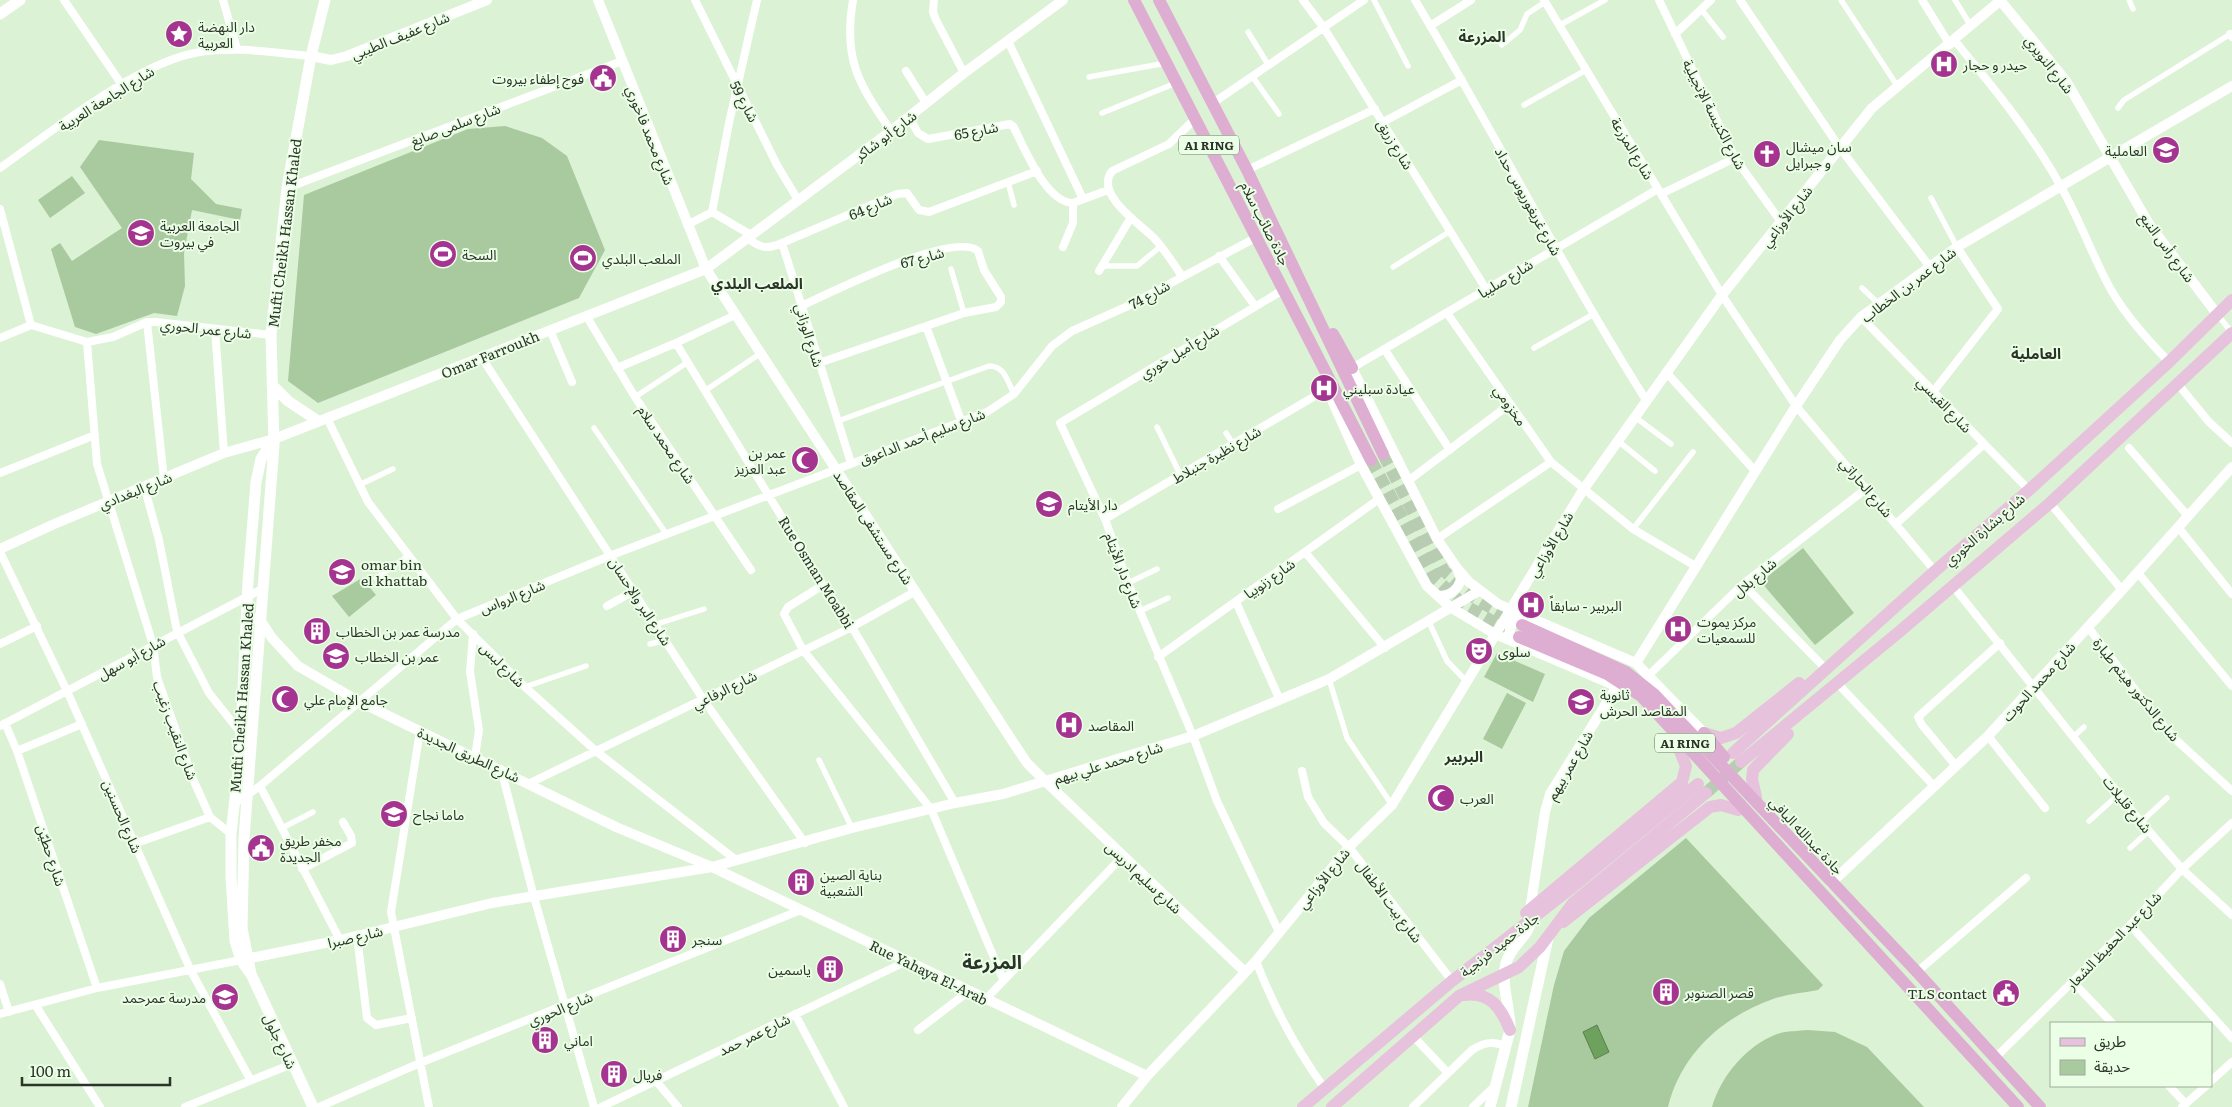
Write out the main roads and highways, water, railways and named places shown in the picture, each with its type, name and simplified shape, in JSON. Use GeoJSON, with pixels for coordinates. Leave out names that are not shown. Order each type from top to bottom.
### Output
{"type":"FeatureCollection","features":[{"type":"Feature","properties":{"kind":"highway","name":"جادة صائب سلام"},"geometry":{"type":"LineString","coordinates":[[1134,0],[1257,237],[1366,463]]}},
{"type":"Feature","properties":{"kind":"highway","name":"جادة صائب سلام"},"geometry":{"type":"LineString","coordinates":[[1159,0],[1247,170],[1383,454]]}},
{"type":"Feature","properties":{"kind":"highway"},"geometry":{"type":"LineString","coordinates":[[1304,287],[1352,368]]}},
{"type":"Feature","properties":{"kind":"highway"},"geometry":{"type":"LineString","coordinates":[[1283,290],[1327,389]]}},
{"type":"Feature","properties":{"kind":"highway","name":"جادة عبدالله اليافي"},"geometry":{"type":"LineString","coordinates":[[2018,1107],[1641,696],[1607,674],[1521,630],[1615,667],[1639,680],[1917,972],[2040,1107]]}},
{"type":"Feature","properties":{"kind":"highway"},"geometry":{"type":"LineString","coordinates":[[1704,733],[1784,831]]}},
{"type":"Feature","properties":{"kind":"highway"},"geometry":{"type":"LineString","coordinates":[[1677,744],[1738,810],[1820,892]]}},
{"type":"Feature","properties":{"kind":"main road"},"geometry":{"type":"LineString","coordinates":[[0,14],[20,0]]}},
{"type":"Feature","properties":{"kind":"main road","name":"Mufti Cheikh Hassan Khaled"},"geometry":{"type":"LineString","coordinates":[[245,960],[242,928],[244,838],[274,439],[271,335],[287,188],[311,56],[325,0]]}},
{"type":"Feature","properties":{"kind":"main road","name":"شارع بشارة الخوري"},"geometry":{"type":"LineString","coordinates":[[2232,300],[2169,362],[2029,490],[1892,609],[1737,758],[1899,632],[2050,503],[2232,333]]}},
{"type":"Feature","properties":{"kind":"main road"},"geometry":{"type":"LineString","coordinates":[[272,385],[294,405],[323,420]]}},
{"type":"Feature","properties":{"kind":"main road","name":"Mufti Cheikh Hassan Khaled"},"geometry":{"type":"LineString","coordinates":[[245,960],[235,934],[231,834],[258,467],[274,439]]}},
{"type":"Feature","properties":{"kind":"main road"},"geometry":{"type":"LineString","coordinates":[[1704,733],[1721,738],[1736,733],[1864,628],[1892,609]]}},
{"type":"Feature","properties":{"kind":"main road"},"geometry":{"type":"LineString","coordinates":[[1756,797],[1752,779],[1753,770],[1757,764],[1840,687],[1888,646],[1899,632]]}},
{"type":"Feature","properties":{"kind":"main road"},"geometry":{"type":"LineString","coordinates":[[1531,914],[1682,782],[1686,766],[1677,744]]}},
{"type":"Feature","properties":{"kind":"main road","name":"جادة حميد فرنجية"},"geometry":{"type":"LineString","coordinates":[[1303,1107],[1361,1056],[1488,953],[1498,935],[1531,914],[1702,789],[1573,903],[1530,957],[1504,976],[1459,996],[1333,1107]]}},
{"type":"Feature","properties":{"kind":"main road"},"geometry":{"type":"LineString","coordinates":[[1511,1107],[1550,933],[1710,807],[1721,805],[1738,810]]}},
{"type":"Feature","properties":{"kind":"main road","name":"شارع عمر بيهم"},"geometry":{"type":"LineString","coordinates":[[1504,976],[1507,961],[1526,935],[1531,914]]}},
{"type":"Feature","properties":{"kind":"main road","name":"شارع جلول"},"geometry":{"type":"LineString","coordinates":[[245,960],[313,1107]]}},
{"type":"Feature","properties":{"kind":"main road"},"geometry":{"type":"LineString","coordinates":[[1490,1107],[1510,1030],[1511,1019],[1504,976]]}},
{"type":"Feature","properties":{"kind":"main road"},"geometry":{"type":"LineString","coordinates":[[1459,996],[1478,994],[1489,999],[1502,1013],[1510,1030]]}},
{"type":"Feature","properties":{"kind":"main road"},"geometry":{"type":"LineString","coordinates":[[1495,1086],[1516,1084]]}},
{"type":"Feature","properties":{"kind":"tunnel"},"geometry":{"type":"LineString","coordinates":[[1383,454],[1444,571],[1476,599],[1515,622]]}},
{"type":"Feature","properties":{"kind":"tunnel"},"geometry":{"type":"LineString","coordinates":[[1371,460],[1436,579],[1463,604],[1511,632]]}},
{"type":"Feature","properties":{"kind":"tunnel"},"geometry":{"type":"LineString","coordinates":[[1706,793],[1741,762]]}},
{"type":"Feature","properties":{"kind":"place","name":"دار النهضة العربية"},"geometry":{"type":"Point","coordinates":[179,34]}},
{"type":"Feature","properties":{"kind":"place","name":"حيدر و حجار"},"geometry":{"type":"Point","coordinates":[1944,64]}},
{"type":"Feature","properties":{"kind":"place","name":"فوج إطفاء بيروت"},"geometry":{"type":"Point","coordinates":[603,78]}},
{"type":"Feature","properties":{"kind":"place","name":"العاملية"},"geometry":{"type":"Point","coordinates":[2166,150]}},
{"type":"Feature","properties":{"kind":"place","name":"سان ميشال و جبرايل"},"geometry":{"type":"Point","coordinates":[1767,154]}},
{"type":"Feature","properties":{"kind":"place","name":"الجامعة العربية في بيروت"},"geometry":{"type":"Point","coordinates":[141,233]}},
{"type":"Feature","properties":{"kind":"place","name":"السحة"},"geometry":{"type":"Point","coordinates":[443,254]}},
{"type":"Feature","properties":{"kind":"place","name":"الملعب البلدي"},"geometry":{"type":"Point","coordinates":[583,258]}},
{"type":"Feature","properties":{"kind":"place","name":"عيادة سبليني"},"geometry":{"type":"Point","coordinates":[1324,388]}},
{"type":"Feature","properties":{"kind":"place","name":"عمر بن عبد العزيز"},"geometry":{"type":"Point","coordinates":[805,460]}},
{"type":"Feature","properties":{"kind":"place","name":"دار الأيتام"},"geometry":{"type":"Point","coordinates":[1049,504]}},
{"type":"Feature","properties":{"kind":"place","name":"omar bin el khattab"},"geometry":{"type":"Point","coordinates":[342,572]}},
{"type":"Feature","properties":{"kind":"place","name":"البربير - سابقاً"},"geometry":{"type":"Point","coordinates":[1531,605]}},
{"type":"Feature","properties":{"kind":"place","name":"مركز يموت للسمعيات"},"geometry":{"type":"Point","coordinates":[1678,629]}},
{"type":"Feature","properties":{"kind":"place","name":"مدرسة عمر بن الخطاب"},"geometry":{"type":"Point","coordinates":[317,631]}},
{"type":"Feature","properties":{"kind":"place","name":"سلوى"},"geometry":{"type":"Point","coordinates":[1479,651]}},
{"type":"Feature","properties":{"kind":"place","name":"عمر بن الخطاب"},"geometry":{"type":"Point","coordinates":[336,656]}},
{"type":"Feature","properties":{"kind":"place","name":"جامع الإمام علي"},"geometry":{"type":"Point","coordinates":[285,699]}},
{"type":"Feature","properties":{"kind":"place","name":"ثانوية المقاصد الحرش"},"geometry":{"type":"Point","coordinates":[1581,702]}},
{"type":"Feature","properties":{"kind":"place","name":"المقاصد"},"geometry":{"type":"Point","coordinates":[1069,725]}},
{"type":"Feature","properties":{"kind":"place","name":"العرب"},"geometry":{"type":"Point","coordinates":[1441,798]}},
{"type":"Feature","properties":{"kind":"place","name":"ماما نجاح"},"geometry":{"type":"Point","coordinates":[394,814]}},
{"type":"Feature","properties":{"kind":"place","name":"مخفر طريق الجديدة"},"geometry":{"type":"Point","coordinates":[261,848]}},
{"type":"Feature","properties":{"kind":"place","name":"بناية الصين الشعبية"},"geometry":{"type":"Point","coordinates":[801,882]}},
{"type":"Feature","properties":{"kind":"place","name":"سنجر"},"geometry":{"type":"Point","coordinates":[673,939]}},
{"type":"Feature","properties":{"kind":"place","name":"ياسمين"},"geometry":{"type":"Point","coordinates":[830,969]}},
{"type":"Feature","properties":{"kind":"place","name":"قصر الصنوبر"},"geometry":{"type":"Point","coordinates":[1666,992]}},
{"type":"Feature","properties":{"kind":"place","name":"TLS contact"},"geometry":{"type":"Point","coordinates":[2006,993]}},
{"type":"Feature","properties":{"kind":"place","name":"مدرسة عمرحمد"},"geometry":{"type":"Point","coordinates":[225,997]}},
{"type":"Feature","properties":{"kind":"place","name":"اماني"},"geometry":{"type":"Point","coordinates":[545,1040]}},
{"type":"Feature","properties":{"kind":"place","name":"فريال"},"geometry":{"type":"Point","coordinates":[614,1074]}},
{"type":"Feature","properties":{"kind":"district","name":"المزرعة"},"geometry":{"type":"Point","coordinates":[1482,35]}},
{"type":"Feature","properties":{"kind":"district","name":"الملعب البلدي"},"geometry":{"type":"Point","coordinates":[757,282]}},
{"type":"Feature","properties":{"kind":"district","name":"العاملية"},"geometry":{"type":"Point","coordinates":[2036,352]}},
{"type":"Feature","properties":{"kind":"district","name":"البربير"},"geometry":{"type":"Point","coordinates":[1464,755]}},
{"type":"Feature","properties":{"kind":"district","name":"المزرعة"},"geometry":{"type":"Point","coordinates":[992,961]}}]}
